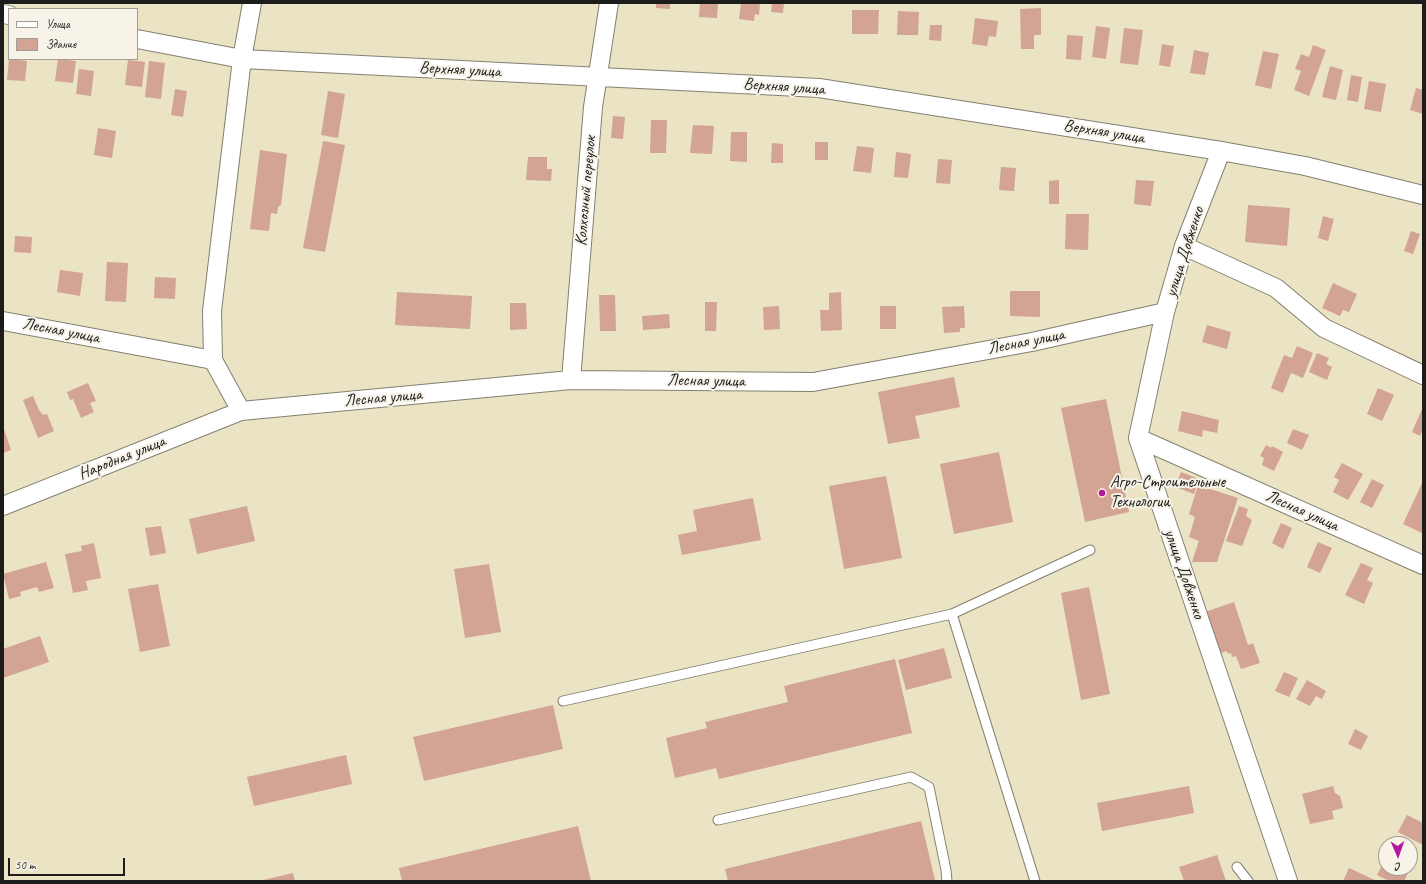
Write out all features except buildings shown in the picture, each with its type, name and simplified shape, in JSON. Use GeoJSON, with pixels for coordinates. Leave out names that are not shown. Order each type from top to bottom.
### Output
{"type":"FeatureCollection","features":[{"type":"Feature","properties":{"kind":"street"},"geometry":{"type":"LineString","coordinates":[[241,411],[214,360],[212,311],[242,59],[252,3]]}},
{"type":"Feature","properties":{"kind":"street","name":"Колхозный переулок"},"geometry":{"type":"LineString","coordinates":[[571,380],[593,107],[609,3]]}},
{"type":"Feature","properties":{"kind":"street","name":"Верхняя улица"},"geometry":{"type":"LineString","coordinates":[[138,39],[242,59],[819,88],[1221,150],[1304,166],[1423,195]]}},
{"type":"Feature","properties":{"kind":"street","name":"улица Довженко"},"geometry":{"type":"LineString","coordinates":[[1221,150],[1184,246],[1165,312],[1138,438],[1288,881]]}},
{"type":"Feature","properties":{"kind":"street"},"geometry":{"type":"LineString","coordinates":[[1184,246],[1276,288],[1324,328],[1423,374]]}},
{"type":"Feature","properties":{"kind":"street","name":"Лесная улица"},"geometry":{"type":"LineString","coordinates":[[241,411],[571,380],[813,382],[1032,342],[1165,312]]}},
{"type":"Feature","properties":{"kind":"street","name":"Лесная улица"},"geometry":{"type":"LineString","coordinates":[[3,321],[214,360]]}},
{"type":"Feature","properties":{"kind":"street","name":"Народная улица"},"geometry":{"type":"LineString","coordinates":[[3,506],[241,411]]}},
{"type":"Feature","properties":{"kind":"street","name":"Лесная улица"},"geometry":{"type":"LineString","coordinates":[[1138,438],[1423,565]]}},
{"type":"Feature","properties":{"kind":"lane"},"geometry":{"type":"LineString","coordinates":[[563,701],[952,614],[1090,550]]}},
{"type":"Feature","properties":{"kind":"lane"},"geometry":{"type":"LineString","coordinates":[[952,614],[1035,881]]}},
{"type":"Feature","properties":{"kind":"lane"},"geometry":{"type":"LineString","coordinates":[[718,820],[911,777],[929,787],[947,881]]}},
{"type":"Feature","properties":{"kind":"lane"},"geometry":{"type":"LineString","coordinates":[[1237,867],[1248,881]]}},
{"type":"Feature","properties":{"kind":"place","name":"Агро-Строительные Технологии"},"geometry":{"type":"Point","coordinates":[1102,493]}}]}
